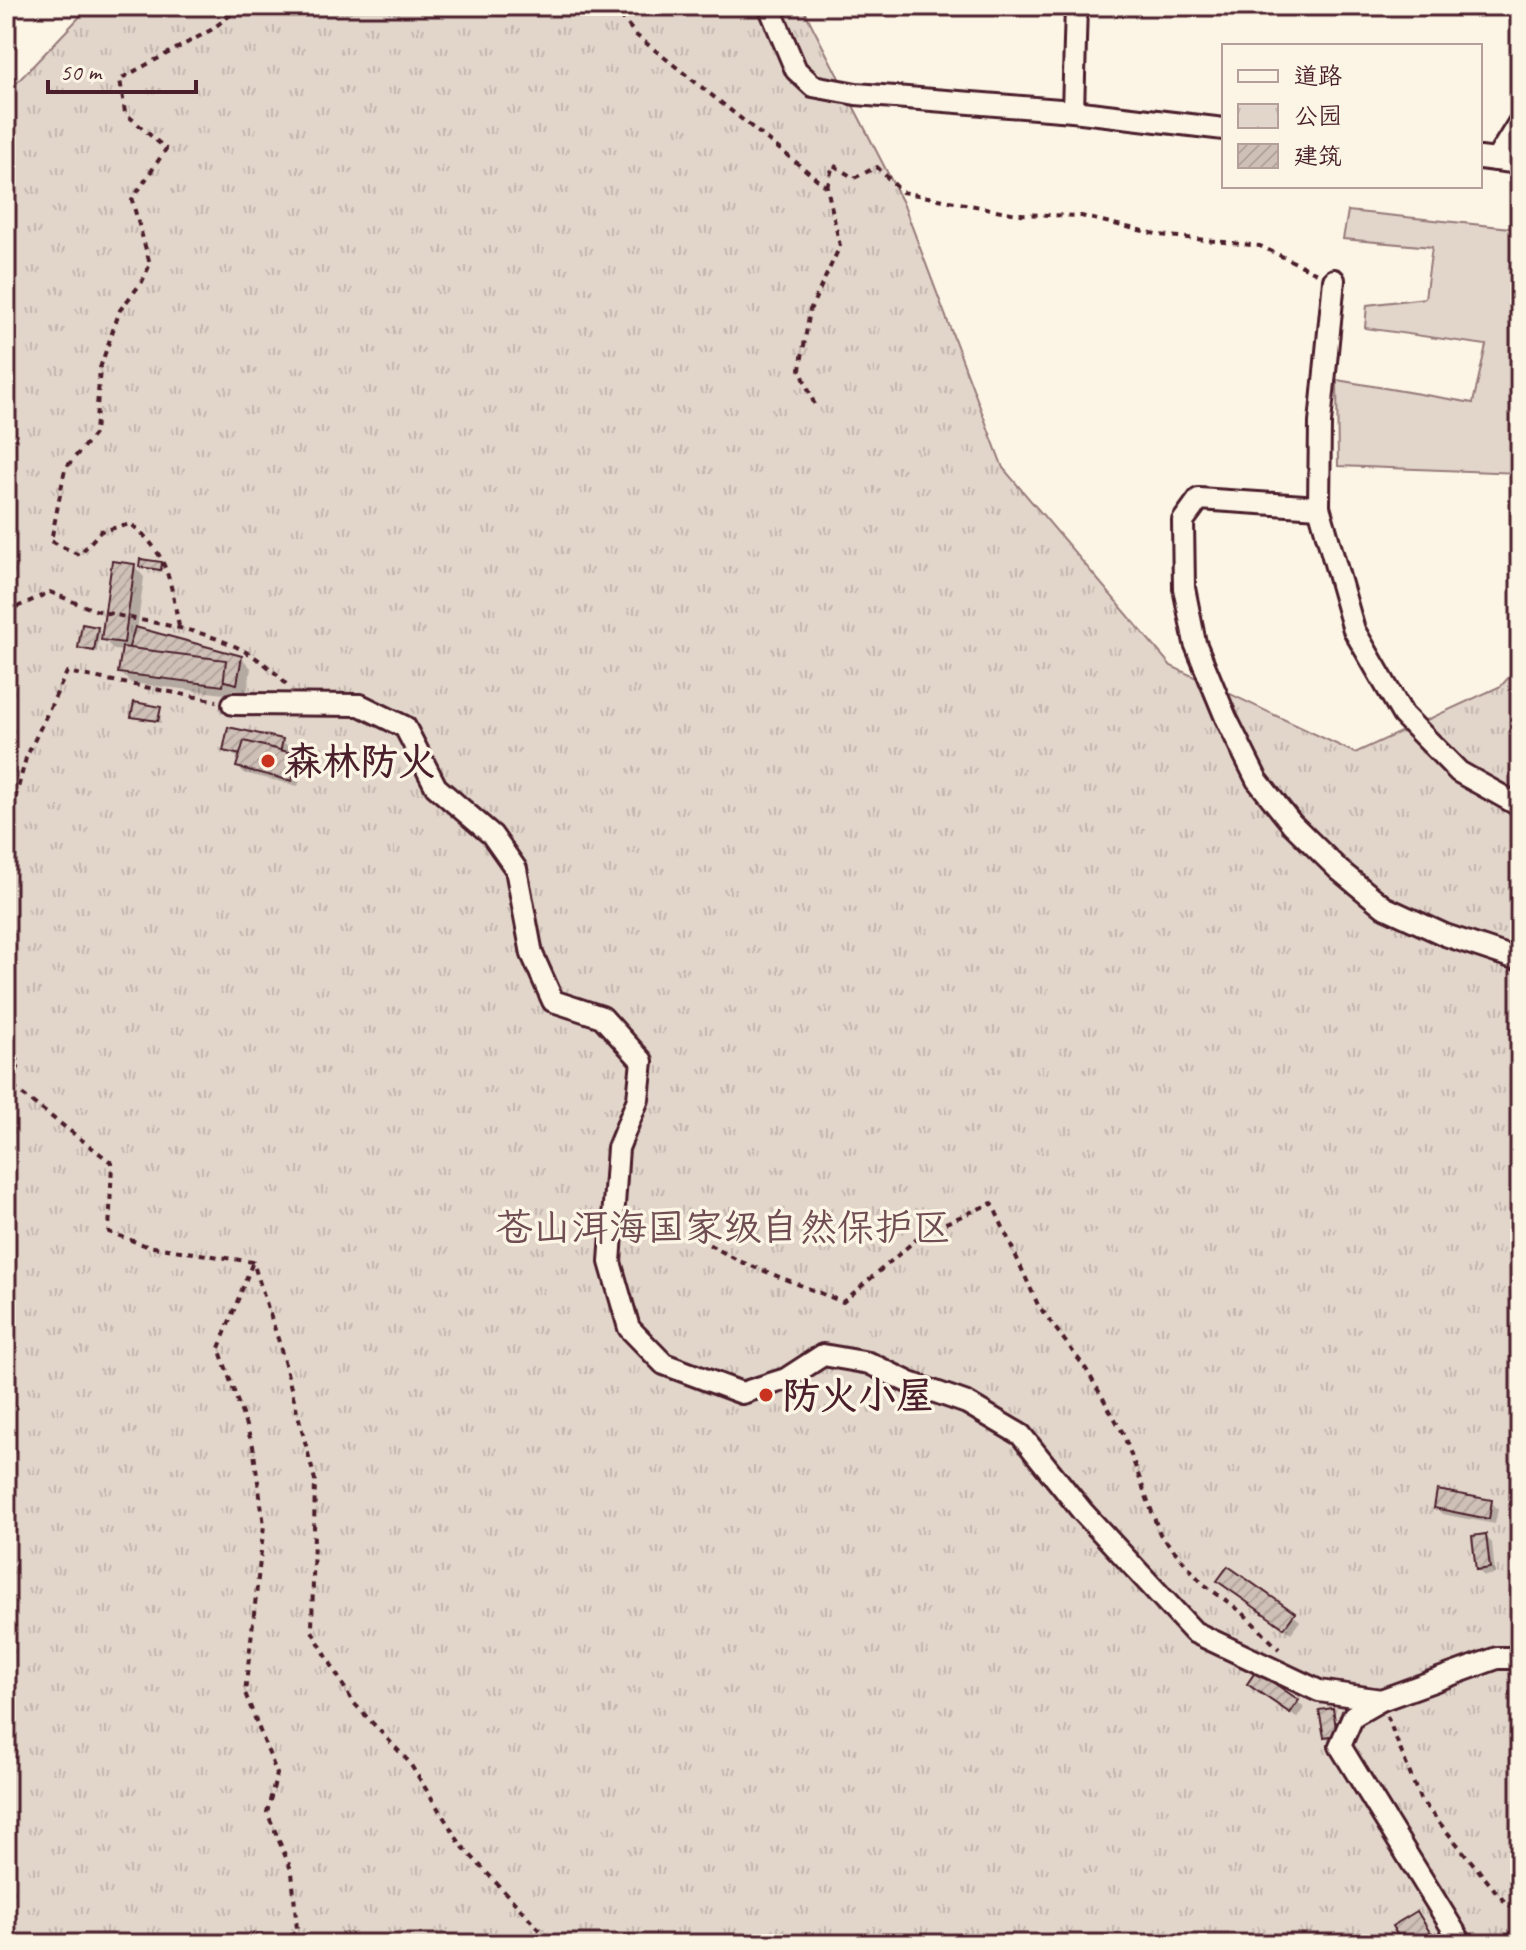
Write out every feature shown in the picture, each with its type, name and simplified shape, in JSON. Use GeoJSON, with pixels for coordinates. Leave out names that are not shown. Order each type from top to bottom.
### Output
{"type":"FeatureCollection","features":[{"type":"Feature","properties":{"kind":"street"},"geometry":{"type":"LineString","coordinates":[[769,6],[796,70],[813,86],[856,94],[1073,111],[1222,129]]}},
{"type":"Feature","properties":{"kind":"street"},"geometry":{"type":"LineString","coordinates":[[1073,111],[1076,6]]}},
{"type":"Feature","properties":{"kind":"street"},"geometry":{"type":"LineString","coordinates":[[1488,159],[1520,121]]}},
{"type":"Feature","properties":{"kind":"street"},"geometry":{"type":"LineString","coordinates":[[1488,159],[1520,163]]}},
{"type":"Feature","properties":{"kind":"street"},"geometry":{"type":"LineString","coordinates":[[1334,280],[1320,423],[1319,507],[1354,630],[1403,715],[1459,772],[1520,806]]}},
{"type":"Feature","properties":{"kind":"street"},"geometry":{"type":"LineString","coordinates":[[1319,507],[1199,499],[1183,521],[1184,588],[1195,643],[1226,718],[1257,780],[1292,824],[1339,870],[1384,907],[1445,935],[1520,960]]}},
{"type":"Feature","properties":{"kind":"street"},"geometry":{"type":"LineString","coordinates":[[233,704],[360,705],[405,727],[436,787],[492,835],[516,869],[532,954],[553,1001],[602,1017],[642,1061],[638,1099],[618,1148],[610,1262],[629,1328],[664,1364],[742,1393],[786,1379],[823,1355],[869,1363],[910,1383],[967,1403],[1021,1435],[1082,1511],[1194,1632],[1319,1691],[1381,1700]]}},
{"type":"Feature","properties":{"kind":"street"},"geometry":{"type":"LineString","coordinates":[[1462,1944],[1340,1746],[1353,1716],[1381,1700],[1497,1658],[1520,1658]]}},
{"type":"Feature","properties":{"kind":"path"},"geometry":{"type":"LineString","coordinates":[[179,626],[165,561],[149,539],[131,524],[101,531],[79,555],[51,541],[65,469],[95,433],[100,368],[120,310],[142,282],[150,264],[132,200],[166,149],[125,113],[120,79],[211,30],[242,6]]}},
{"type":"Feature","properties":{"kind":"path"},"geometry":{"type":"LineString","coordinates":[[613,6],[636,35],[827,187]]}},
{"type":"Feature","properties":{"kind":"path"},"geometry":{"type":"LineString","coordinates":[[816,408],[800,369],[810,310],[840,246],[827,187],[833,165],[854,178],[877,167],[902,192],[1017,214],[1081,216],[1160,235],[1260,246],[1334,280]]}},
{"type":"Feature","properties":{"kind":"path"},"geometry":{"type":"LineString","coordinates":[[6,612],[50,592],[105,613],[179,626],[234,643],[276,673],[303,704]]}},
{"type":"Feature","properties":{"kind":"path"},"geometry":{"type":"LineString","coordinates":[[6,833],[26,758],[67,672],[233,704]]}},
{"type":"Feature","properties":{"kind":"path"},"geometry":{"type":"LineString","coordinates":[[6,1048],[20,1063],[10,1085],[112,1163],[109,1232],[147,1246],[253,1262]]}},
{"type":"Feature","properties":{"kind":"path"},"geometry":{"type":"LineString","coordinates":[[688,1233],[739,1261],[843,1302],[925,1232],[992,1203],[1038,1305],[1086,1369],[1123,1433],[1160,1534],[1202,1583],[1243,1613],[1287,1658]]}},
{"type":"Feature","properties":{"kind":"path"},"geometry":{"type":"LineString","coordinates":[[253,1262],[219,1348],[253,1446],[264,1525],[245,1693],[277,1774],[267,1812],[292,1872],[297,1930],[283,1944]]}},
{"type":"Feature","properties":{"kind":"path"},"geometry":{"type":"LineString","coordinates":[[253,1262],[315,1480],[312,1631],[352,1701],[409,1762],[461,1845],[553,1944]]}},
{"type":"Feature","properties":{"kind":"path"},"geometry":{"type":"LineString","coordinates":[[1381,1700],[1420,1799],[1503,1900],[1520,1913]]}},
{"type":"Feature","properties":{"kind":"green space","name":"苍山洱海国家级自然保护区"},"geometry":{"type":"Polygon","coordinates":[[[90,6],[802,6],[903,203],[1003,468],[1171,666],[1355,753],[1501,686],[1520,665],[1520,1944],[6,1944],[6,94],[90,6]]]}},
{"type":"Feature","properties":{"kind":"green space"},"geometry":{"type":"Polygon","coordinates":[[[1348,211],[1520,229],[1520,473],[1338,466],[1337,380],[1473,403],[1486,345],[1365,328],[1367,305],[1425,298],[1432,247],[1343,239],[1348,211]]]}},
{"type":"Feature","properties":{"kind":"building"},"geometry":{"type":"Polygon","coordinates":[[[140,559],[162,562],[161,570],[139,567],[140,559]]]}},
{"type":"Feature","properties":{"kind":"building"},"geometry":{"type":"Polygon","coordinates":[[[112,561],[135,564],[124,643],[101,640],[112,561]]]}},
{"type":"Feature","properties":{"kind":"building"},"geometry":{"type":"Polygon","coordinates":[[[82,624],[98,627],[94,651],[78,648],[82,624]]]}},
{"type":"Feature","properties":{"kind":"building"},"geometry":{"type":"Polygon","coordinates":[[[135,627],[242,656],[237,684],[126,657],[135,627]]]}},
{"type":"Feature","properties":{"kind":"building"},"geometry":{"type":"Polygon","coordinates":[[[122,647],[226,660],[223,686],[118,673],[122,647]]]}},
{"type":"Feature","properties":{"kind":"building"},"geometry":{"type":"Polygon","coordinates":[[[134,702],[161,707],[158,721],[131,717],[134,702]]]}},
{"type":"Feature","properties":{"kind":"building"},"geometry":{"type":"Polygon","coordinates":[[[228,727],[283,739],[278,763],[223,751],[228,727]]]}},
{"type":"Feature","properties":{"kind":"building","name":"森林防火"},"geometry":{"type":"Polygon","coordinates":[[[244,741],[300,755],[292,781],[236,767],[244,741]]]}},
{"type":"Feature","properties":{"kind":"building"},"geometry":{"type":"Polygon","coordinates":[[[1437,1490],[1492,1500],[1489,1519],[1434,1508],[1437,1490]]]}},
{"type":"Feature","properties":{"kind":"building"},"geometry":{"type":"Polygon","coordinates":[[[1486,1534],[1490,1568],[1476,1570],[1472,1536],[1486,1534]]]}},
{"type":"Feature","properties":{"kind":"building"},"geometry":{"type":"Polygon","coordinates":[[[1228,1566],[1295,1613],[1284,1628],[1217,1581],[1228,1566]]]}},
{"type":"Feature","properties":{"kind":"building"},"geometry":{"type":"Polygon","coordinates":[[[1256,1671],[1299,1700],[1290,1713],[1247,1684],[1256,1671]]]}},
{"type":"Feature","properties":{"kind":"building"},"geometry":{"type":"Polygon","coordinates":[[[1333,1708],[1337,1735],[1324,1737],[1319,1710],[1333,1708]]]}},
{"type":"Feature","properties":{"kind":"building"},"geometry":{"type":"Polygon","coordinates":[[[1417,1911],[1437,1944],[1403,1944],[1392,1926],[1417,1911]]]}},
{"type":"Feature","properties":{"kind":"building"},"geometry":{"type":"Polygon","coordinates":[[[1389,1935],[1394,1944],[1375,1944],[1389,1935]]]}},
{"type":"Feature","properties":{"kind":"place","name":"森林防火"},"geometry":{"type":"Point","coordinates":[268,761]}},
{"type":"Feature","properties":{"kind":"place","name":"防火小屋"},"geometry":{"type":"Point","coordinates":[766,1395]}}]}
